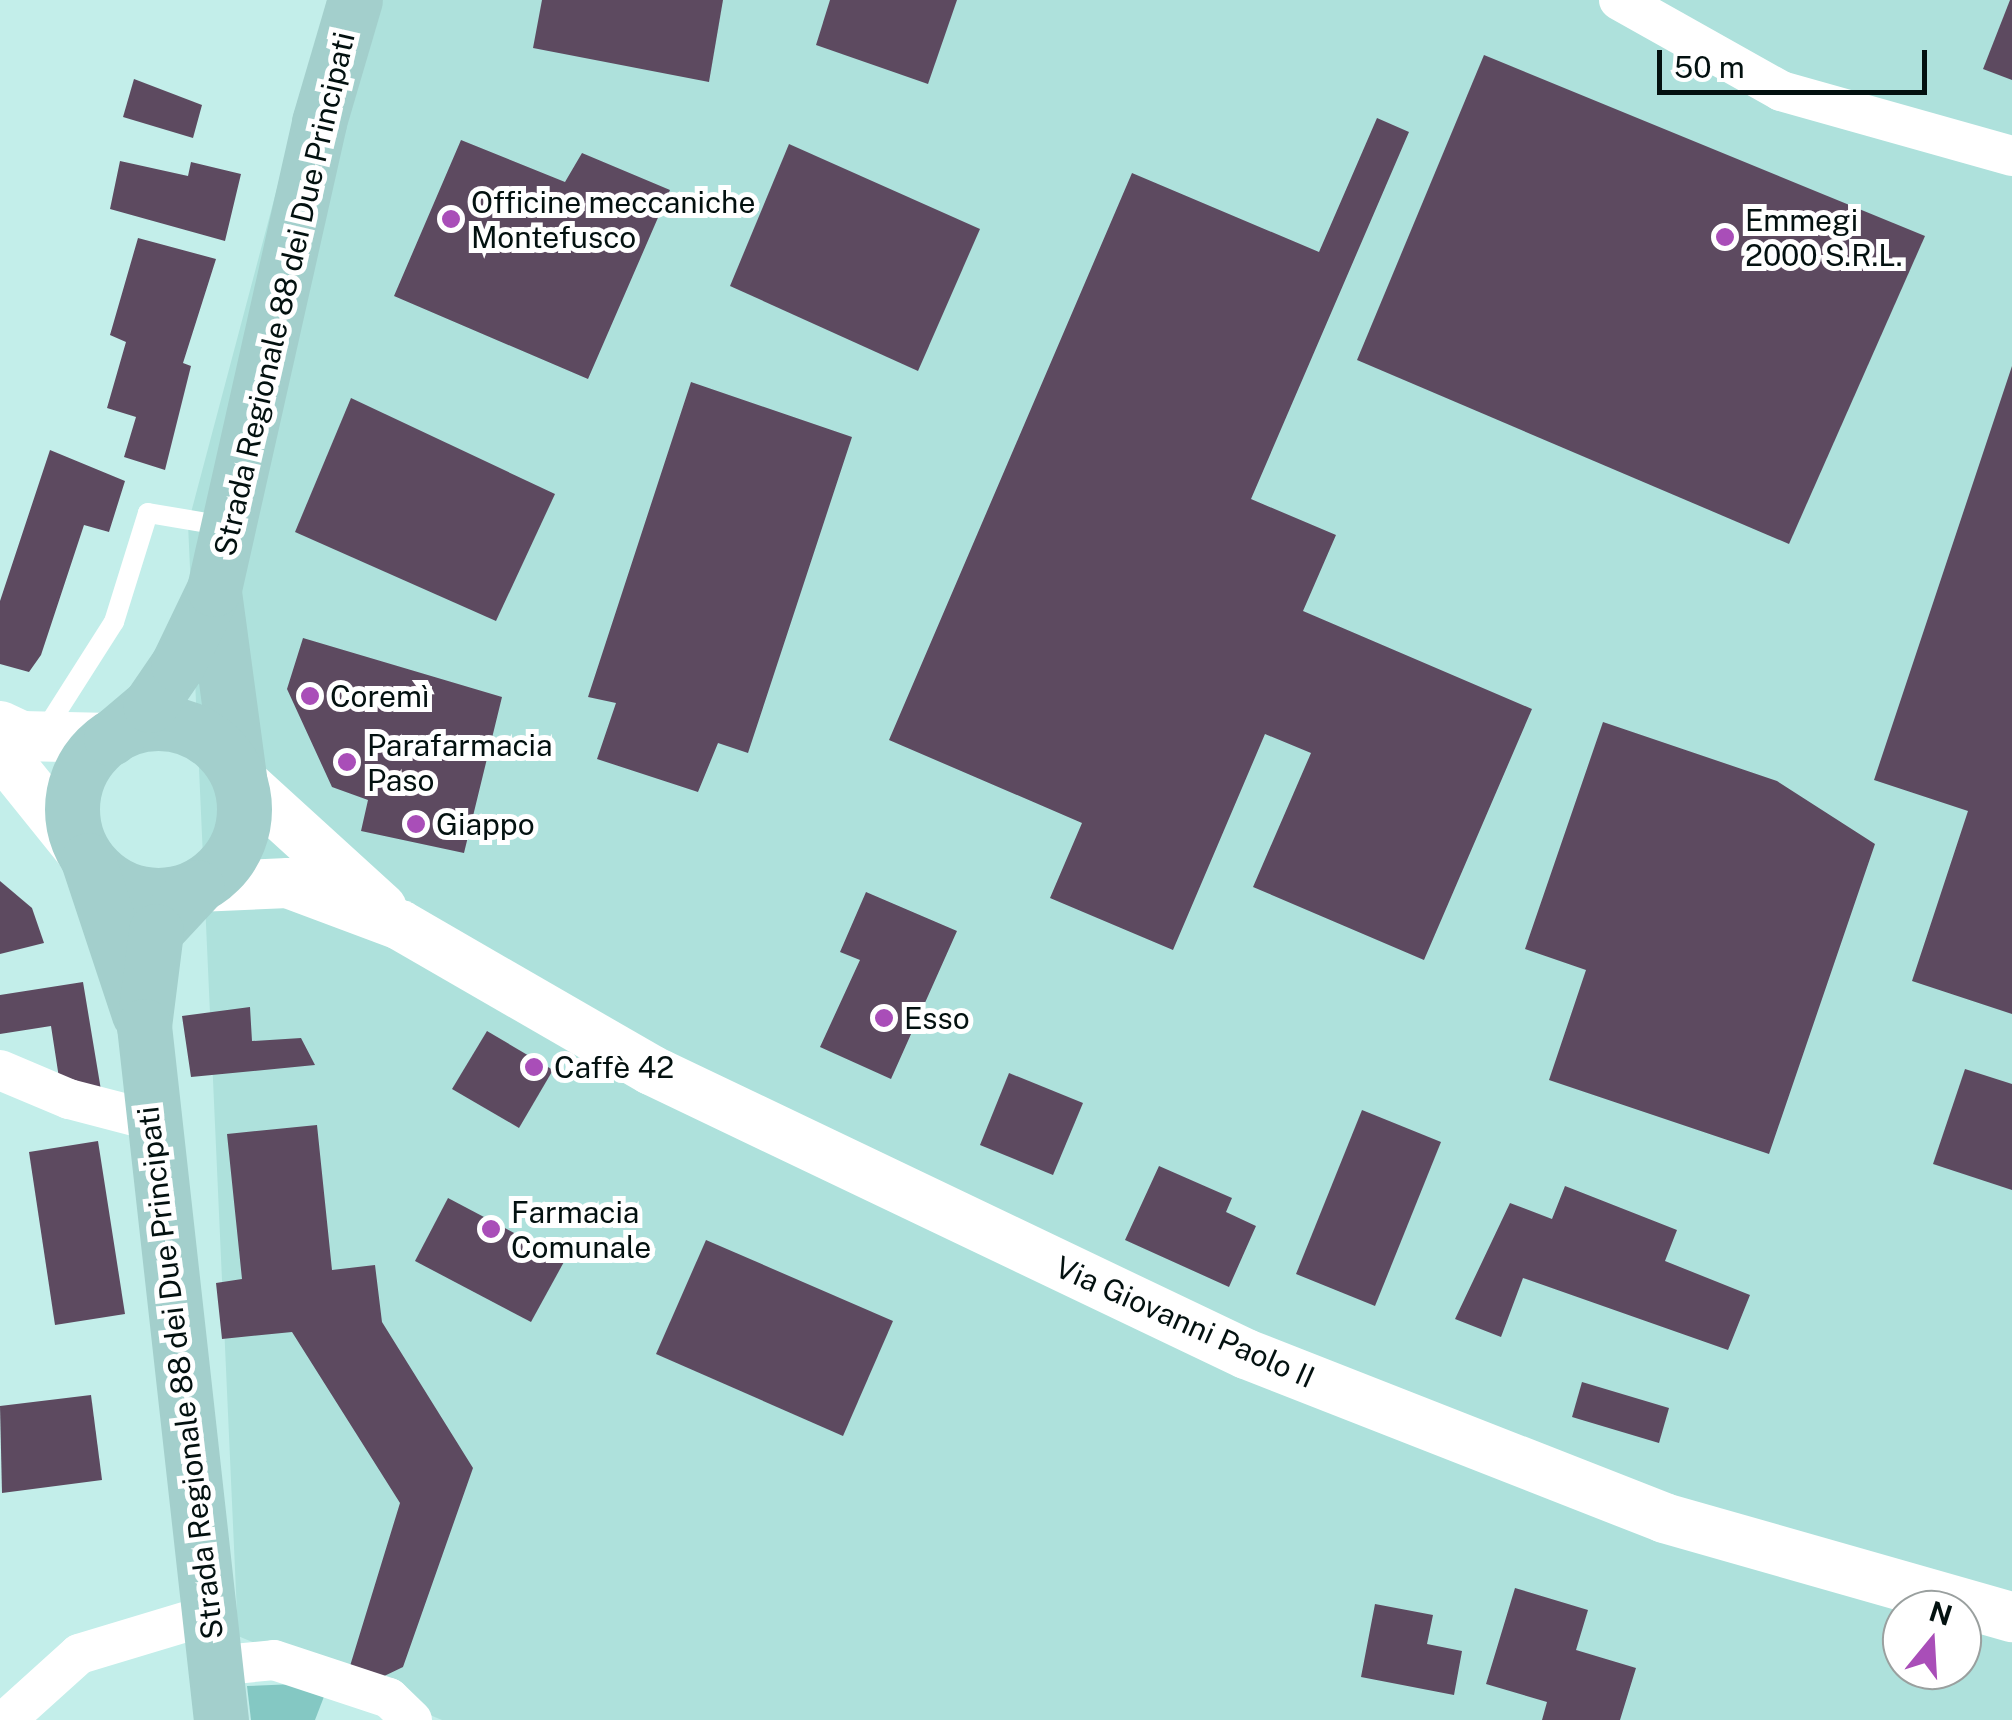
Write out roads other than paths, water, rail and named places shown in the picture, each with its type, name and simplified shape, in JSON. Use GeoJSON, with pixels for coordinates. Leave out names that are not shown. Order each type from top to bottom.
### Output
{"type":"FeatureCollection","features":[{"type":"Feature","properties":{"kind":"main road","name":"Strada Regionale 88 dei Due Principati"},"geometry":{"type":"LineString","coordinates":[[144,1026],[88,860],[74,831],[74,793],[88,760],[150,704],[178,664],[214,589],[319,122],[355,0]]}},
{"type":"Feature","properties":{"kind":"main road","name":"Strada Regionale 88 dei Due Principati"},"geometry":{"type":"LineString","coordinates":[[214,589],[244,818],[238,843],[222,868],[198,886],[156,930],[144,1026],[150,1120],[220,1720]]}},
{"type":"Feature","properties":{"kind":"main road"},"geometry":{"type":"LineString","coordinates":[[110,738],[145,724],[187,728],[212,742],[239,778]]}},
{"type":"Feature","properties":{"kind":"main road"},"geometry":{"type":"LineString","coordinates":[[88,860],[131,892],[159,896],[198,886]]}},
{"type":"Feature","properties":{"kind":"street"},"geometry":{"type":"LineString","coordinates":[[1619,0],[1781,91],[2012,156]]}},
{"type":"Feature","properties":{"kind":"street"},"geometry":{"type":"LineString","coordinates":[[13,738],[110,738]]}},
{"type":"Feature","properties":{"kind":"street"},"geometry":{"type":"LineString","coordinates":[[13,738],[88,860]]}},
{"type":"Feature","properties":{"kind":"street"},"geometry":{"type":"LineString","coordinates":[[239,778],[400,925]]}},
{"type":"Feature","properties":{"kind":"street"},"geometry":{"type":"LineString","coordinates":[[198,886],[288,883],[400,925]]}},
{"type":"Feature","properties":{"kind":"street","name":"Via Giovanni Paolo II"},"geometry":{"type":"LineString","coordinates":[[400,925],[651,1070],[1246,1354],[1664,1518],[2012,1618]]}},
{"type":"Feature","properties":{"kind":"street"},"geometry":{"type":"LineString","coordinates":[[0,1070],[69,1099],[150,1120]]}},
{"type":"Feature","properties":{"kind":"street"},"geometry":{"type":"LineString","coordinates":[[6,1720],[79,1654],[211,1640],[389,1698],[412,1720]]}},
{"type":"Feature","properties":{"kind":"lane"},"geometry":{"type":"LineString","coordinates":[[13,738],[114,622],[148,513],[227,526]]}},
{"type":"Feature","properties":{"kind":"place","name":"Officine meccaniche Montefusco"},"geometry":{"type":"Point","coordinates":[451,219]}},
{"type":"Feature","properties":{"kind":"place","name":"Emmegi 2000 S.R.L."},"geometry":{"type":"Point","coordinates":[1725,237]}},
{"type":"Feature","properties":{"kind":"place","name":"Coremì"},"geometry":{"type":"Point","coordinates":[310,696]}},
{"type":"Feature","properties":{"kind":"place","name":"Parafarmacia Paso"},"geometry":{"type":"Point","coordinates":[347,762]}},
{"type":"Feature","properties":{"kind":"place","name":"Giappo"},"geometry":{"type":"Point","coordinates":[416,824]}},
{"type":"Feature","properties":{"kind":"place","name":"Esso"},"geometry":{"type":"Point","coordinates":[884,1018]}},
{"type":"Feature","properties":{"kind":"place","name":"Caffè 42"},"geometry":{"type":"Point","coordinates":[534,1067]}},
{"type":"Feature","properties":{"kind":"place","name":"Farmacia Comunale"},"geometry":{"type":"Point","coordinates":[491,1229]}}]}
